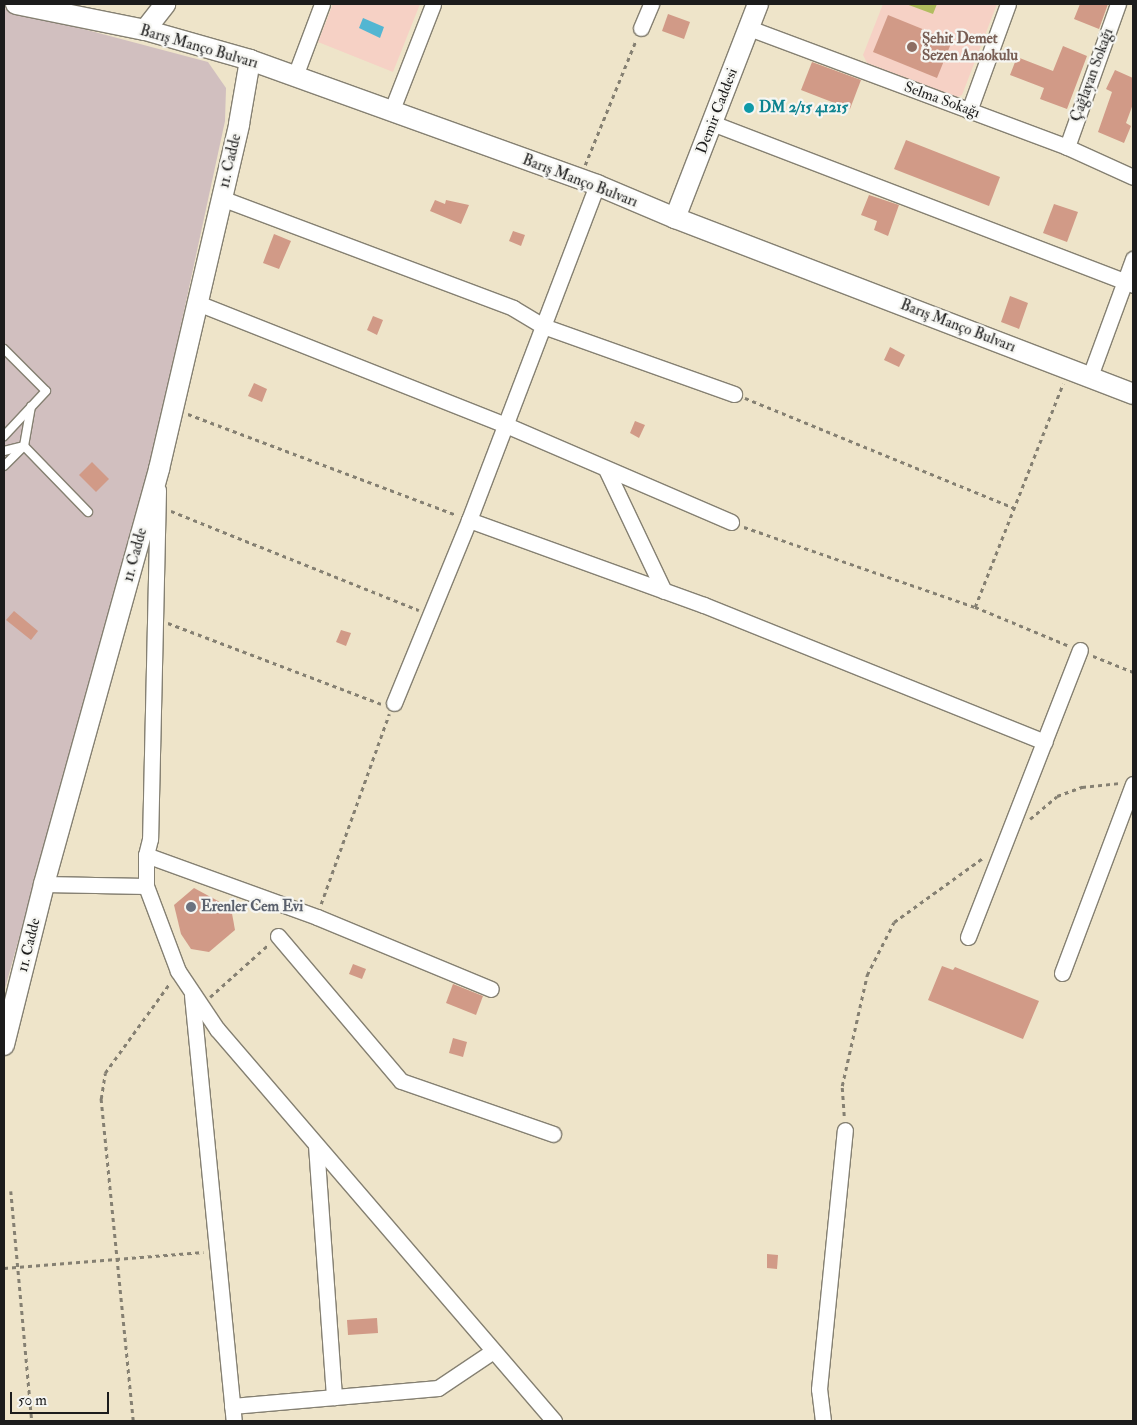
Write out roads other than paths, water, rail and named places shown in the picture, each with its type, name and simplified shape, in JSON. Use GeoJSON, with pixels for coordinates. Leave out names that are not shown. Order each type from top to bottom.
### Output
{"type":"FeatureCollection","features":[{"type":"Feature","properties":{"kind":"street","name":"Barış Manço Bulvarı"},"geometry":{"type":"LineString","coordinates":[[16,4],[145,30],[250,60],[588,183],[1133,394]]}},
{"type":"Feature","properties":{"kind":"street"},"geometry":{"type":"LineString","coordinates":[[145,30],[165,4]]}},
{"type":"Feature","properties":{"kind":"street"},"geometry":{"type":"LineString","coordinates":[[294,76],[322,4]]}},
{"type":"Feature","properties":{"kind":"street"},"geometry":{"type":"LineString","coordinates":[[391,112],[433,4]]}},
{"type":"Feature","properties":{"kind":"street"},"geometry":{"type":"LineString","coordinates":[[641,28],[651,4]]}},
{"type":"Feature","properties":{"kind":"street","name":"Demir Caddesi"},"geometry":{"type":"LineString","coordinates":[[675,218],[758,4]]}},
{"type":"Feature","properties":{"kind":"street"},"geometry":{"type":"LineString","coordinates":[[969,110],[1008,4]]}},
{"type":"Feature","properties":{"kind":"street","name":"Çağlayan Sokağı"},"geometry":{"type":"LineString","coordinates":[[1066,148],[1118,4]]}},
{"type":"Feature","properties":{"kind":"street","name":"Selma Sokağı"},"geometry":{"type":"LineString","coordinates":[[749,28],[969,110],[1066,148],[1133,177]]}},
{"type":"Feature","properties":{"kind":"street","name":"11. Cadde"},"geometry":{"type":"LineString","coordinates":[[4,1046],[44,884],[159,469],[221,198],[250,60]]}},
{"type":"Feature","properties":{"kind":"street"},"geometry":{"type":"LineString","coordinates":[[712,122],[1129,284]]}},
{"type":"Feature","properties":{"kind":"street"},"geometry":{"type":"LineString","coordinates":[[393,705],[469,520],[543,326],[588,183]]}},
{"type":"Feature","properties":{"kind":"street"},"geometry":{"type":"LineString","coordinates":[[221,198],[513,308],[543,326],[734,394]]}},
{"type":"Feature","properties":{"kind":"street"},"geometry":{"type":"LineString","coordinates":[[1090,376],[1129,284],[1133,259]]}},
{"type":"Feature","properties":{"kind":"street"},"geometry":{"type":"LineString","coordinates":[[196,302],[506,425],[730,522]]}},
{"type":"Feature","properties":{"kind":"street"},"geometry":{"type":"LineString","coordinates":[[159,469],[150,839],[146,855],[146,886],[178,971],[196,1000],[316,1145],[554,1421]]}},
{"type":"Feature","properties":{"kind":"street"},"geometry":{"type":"LineString","coordinates":[[606,469],[664,590]]}},
{"type":"Feature","properties":{"kind":"street"},"geometry":{"type":"LineString","coordinates":[[469,520],[664,590],[1044,742]]}},
{"type":"Feature","properties":{"kind":"street"},"geometry":{"type":"LineString","coordinates":[[968,937],[1080,650]]}},
{"type":"Feature","properties":{"kind":"street"},"geometry":{"type":"LineString","coordinates":[[1062,973],[1129,783]]}},
{"type":"Feature","properties":{"kind":"street"},"geometry":{"type":"LineString","coordinates":[[146,855],[317,917],[491,989]]}},
{"type":"Feature","properties":{"kind":"street"},"geometry":{"type":"LineString","coordinates":[[44,884],[146,886]]}},
{"type":"Feature","properties":{"kind":"street"},"geometry":{"type":"LineString","coordinates":[[278,936],[401,1082],[553,1134]]}},
{"type":"Feature","properties":{"kind":"street"},"geometry":{"type":"LineString","coordinates":[[196,1000],[233,1414],[334,1397],[438,1388],[493,1350]]}},
{"type":"Feature","properties":{"kind":"street"},"geometry":{"type":"LineString","coordinates":[[823,1421],[819,1389],[845,1130]]}},
{"type":"Feature","properties":{"kind":"street"},"geometry":{"type":"LineString","coordinates":[[316,1145],[334,1397]]}},
{"type":"Feature","properties":{"kind":"lane"},"geometry":{"type":"LineString","coordinates":[[4,349],[46,391],[4,436]]}},
{"type":"Feature","properties":{"kind":"lane"},"geometry":{"type":"LineString","coordinates":[[4,466],[24,446],[31,407]]}},
{"type":"Feature","properties":{"kind":"lane"},"geometry":{"type":"LineString","coordinates":[[4,452],[24,446]]}},
{"type":"Feature","properties":{"kind":"lane"},"geometry":{"type":"LineString","coordinates":[[24,446],[88,512]]}},
{"type":"Feature","properties":{"kind":"water"},"geometry":{"type":"Polygon","coordinates":[[[363,18],[384,27],[380,38],[359,28],[363,18]]]}},
{"type":"Feature","properties":{"kind":"place","name":"Şehit Demet Sezen Anaokulu"},"geometry":{"type":"Point","coordinates":[912,47]}},
{"type":"Feature","properties":{"kind":"place","name":"DM 2/15 41215"},"geometry":{"type":"Point","coordinates":[749,108]}},
{"type":"Feature","properties":{"kind":"place","name":"Erenler Cem Evi"},"geometry":{"type":"Point","coordinates":[191,907]}}]}
